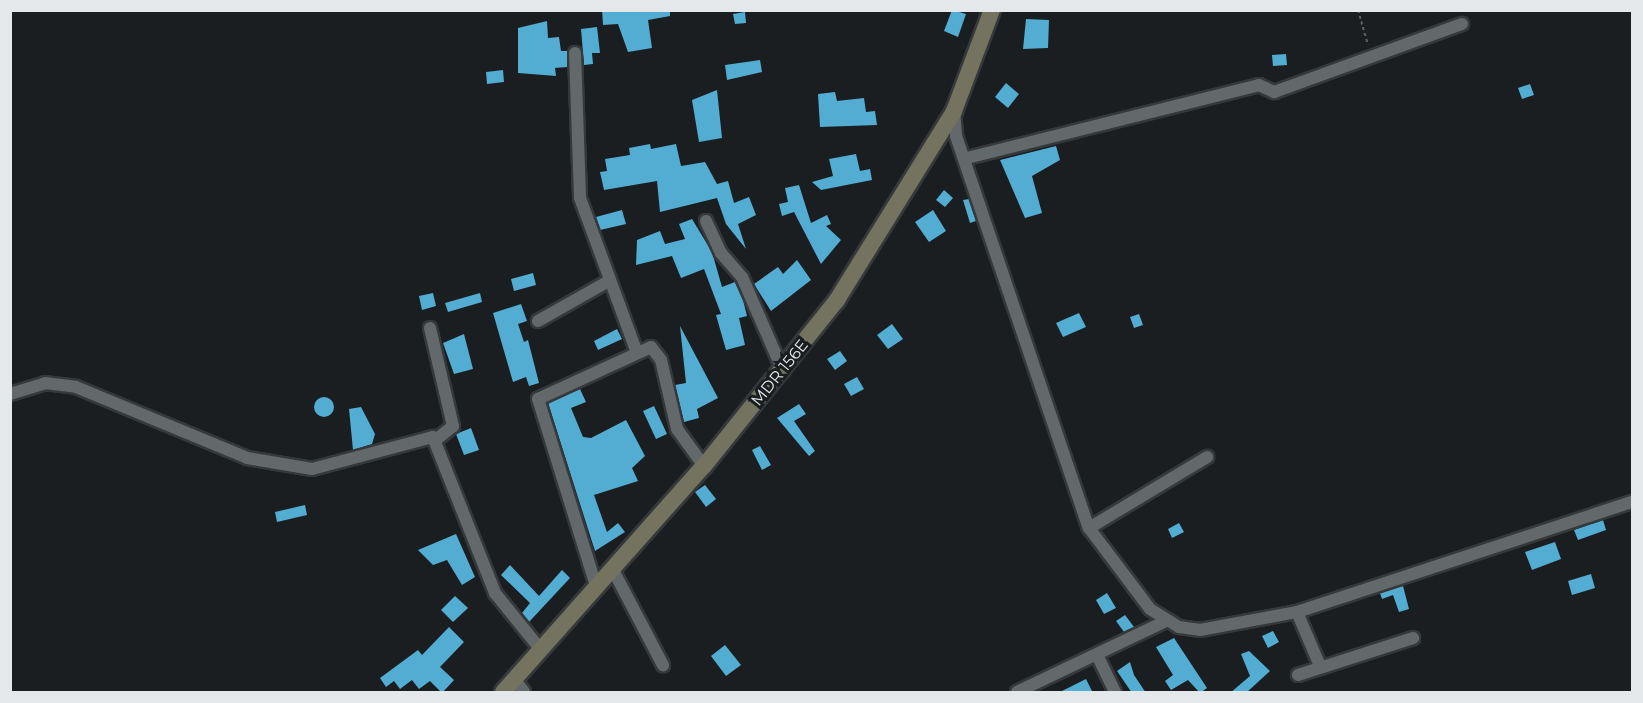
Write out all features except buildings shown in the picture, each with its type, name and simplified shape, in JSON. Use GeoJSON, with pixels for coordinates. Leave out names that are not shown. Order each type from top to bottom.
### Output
{"type":"FeatureCollection","features":[{"type":"Feature","properties":{"kind":"main road","name":"MDR 156E"},"geometry":{"type":"LineString","coordinates":[[503,693],[520,686],[541,650],[704,466],[783,371],[881,234],[954,111],[993,10]]}},
{"type":"Feature","properties":{"kind":"street"},"geometry":{"type":"LineString","coordinates":[[967,158],[1259,85],[1274,92],[1372,59],[1462,24]]}},
{"type":"Feature","properties":{"kind":"street"},"geometry":{"type":"LineString","coordinates":[[575,53],[580,198],[607,282],[636,350]]}},
{"type":"Feature","properties":{"kind":"street"},"geometry":{"type":"LineString","coordinates":[[954,111],[956,136],[967,158],[1089,528],[1150,609],[1168,620],[1200,630],[1297,612],[1632,502]]}},
{"type":"Feature","properties":{"kind":"street"},"geometry":{"type":"LineString","coordinates":[[706,221],[721,253],[742,277],[783,371]]}},
{"type":"Feature","properties":{"kind":"street"},"geometry":{"type":"LineString","coordinates":[[538,321],[607,282]]}},
{"type":"Feature","properties":{"kind":"street"},"geometry":{"type":"LineString","coordinates":[[10,394],[45,384],[76,387],[247,458],[312,469],[421,438],[436,440],[453,426],[430,327]]}},
{"type":"Feature","properties":{"kind":"street"},"geometry":{"type":"LineString","coordinates":[[596,586],[537,407],[543,394],[636,350],[657,351],[677,429],[704,466]]}},
{"type":"Feature","properties":{"kind":"street"},"geometry":{"type":"LineString","coordinates":[[436,440],[495,592],[541,650]]}},
{"type":"Feature","properties":{"kind":"street"},"geometry":{"type":"LineString","coordinates":[[1089,528],[1207,457]]}},
{"type":"Feature","properties":{"kind":"street"},"geometry":{"type":"LineString","coordinates":[[612,568],[663,665]]}},
{"type":"Feature","properties":{"kind":"street"},"geometry":{"type":"LineString","coordinates":[[1297,612],[1320,666]]}},
{"type":"Feature","properties":{"kind":"street"},"geometry":{"type":"LineString","coordinates":[[1017,693],[1098,657],[1168,620]]}},
{"type":"Feature","properties":{"kind":"street"},"geometry":{"type":"LineString","coordinates":[[1298,675],[1320,666],[1413,638]]}},
{"type":"Feature","properties":{"kind":"street"},"geometry":{"type":"LineString","coordinates":[[1098,657],[1114,693]]}},
{"type":"Feature","properties":{"kind":"path"},"geometry":{"type":"LineString","coordinates":[[1358,10],[1372,59]]}}]}
